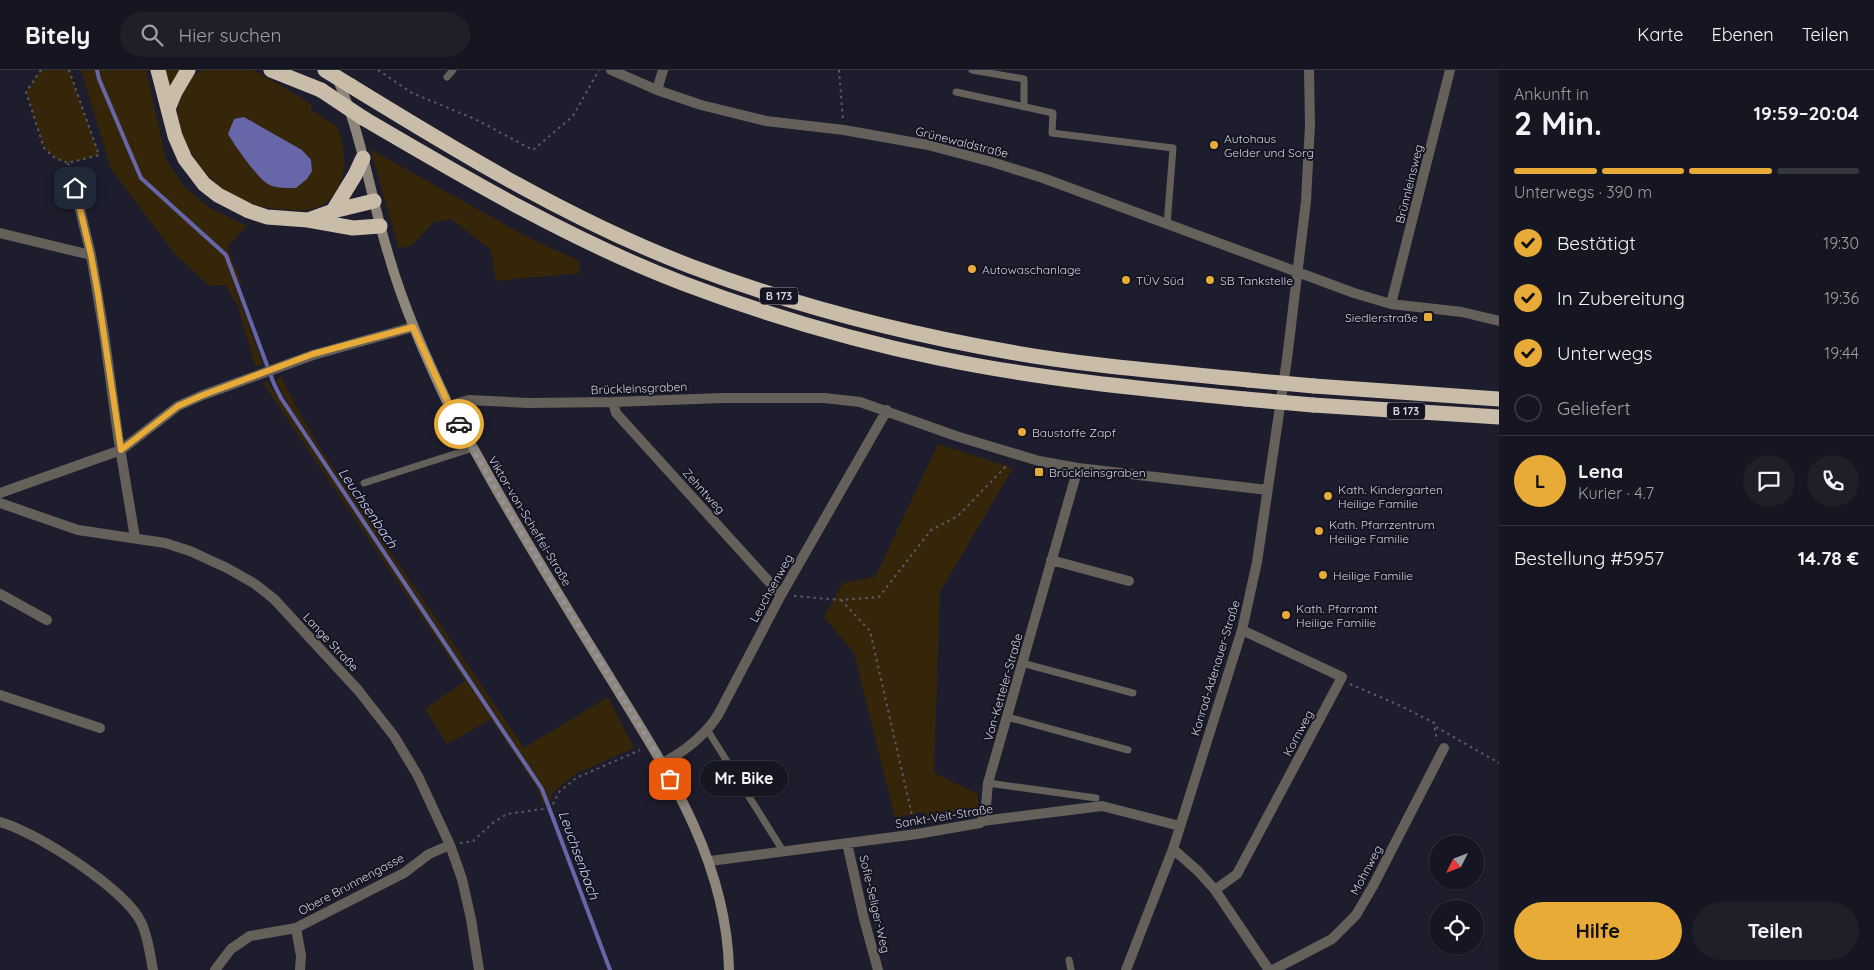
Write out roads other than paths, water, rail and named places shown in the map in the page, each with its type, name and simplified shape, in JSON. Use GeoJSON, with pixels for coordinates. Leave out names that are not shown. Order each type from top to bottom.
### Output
{"type":"FeatureCollection","features":[{"type":"Feature","properties":{"kind":"highway"},"geometry":{"type":"LineString","coordinates":[[158,70],[175,136],[185,160],[204,184],[218,196],[248,211],[267,217],[308,220],[353,228],[380,226]]}},
{"type":"Feature","properties":{"kind":"highway"},"geometry":{"type":"LineString","coordinates":[[168,109],[174,92],[188,70]]}},
{"type":"Feature","properties":{"kind":"highway"},"geometry":{"type":"LineString","coordinates":[[271,70],[321,90]]}},
{"type":"Feature","properties":{"kind":"highway","name":"B 173"},"geometry":{"type":"LineString","coordinates":[[290,70],[363,118],[510,203],[599,247],[685,284],[798,323],[938,358],[1068,379],[1245,399],[1499,417]]}},
{"type":"Feature","properties":{"kind":"highway","name":"B 173"},"geometry":{"type":"LineString","coordinates":[[325,70],[467,157],[592,223],[690,266],[754,288],[870,323],[1010,352],[1080,363],[1314,386],[1499,398]]}},
{"type":"Feature","properties":{"kind":"highway"},"geometry":{"type":"LineString","coordinates":[[333,211],[363,158]]}},
{"type":"Feature","properties":{"kind":"highway"},"geometry":{"type":"LineString","coordinates":[[308,220],[333,211],[374,201]]}},
{"type":"Feature","properties":{"kind":"street","name":"Viktor-von-Scheffel-Straße"},"geometry":{"type":"LineString","coordinates":[[333,70],[357,133],[380,226],[395,277],[413,327],[450,407],[505,506],[651,744],[694,824],[710,861],[721,905],[729,952],[729,970]]}},
{"type":"Feature","properties":{"kind":"street","name":"Grünewaldstraße"},"geometry":{"type":"LineString","coordinates":[[611,70],[657,90],[701,105],[766,121],[844,130],[928,145],[992,162],[1044,178],[1298,273]]}},
{"type":"Feature","properties":{"kind":"street"},"geometry":{"type":"LineString","coordinates":[[657,90],[663,70]]}},
{"type":"Feature","properties":{"kind":"street","name":"Konrad-Adenauer-Straße"},"geometry":{"type":"LineString","coordinates":[[1126,970],[1180,826],[1242,630],[1257,562],[1298,273],[1307,192],[1310,125],[1309,70]]}},
{"type":"Feature","properties":{"kind":"street","name":"Brünnleinsweg"},"geometry":{"type":"LineString","coordinates":[[1391,304],[1450,70]]}},
{"type":"Feature","properties":{"kind":"street"},"geometry":{"type":"LineString","coordinates":[[75,188],[91,255],[135,538]]}},
{"type":"Feature","properties":{"kind":"street"},"geometry":{"type":"LineString","coordinates":[[0,233],[91,255]]}},
{"type":"Feature","properties":{"kind":"street"},"geometry":{"type":"LineString","coordinates":[[1298,273],[1391,304],[1462,312],[1499,321]]}},
{"type":"Feature","properties":{"kind":"street"},"geometry":{"type":"LineString","coordinates":[[0,493],[121,450],[178,406],[203,395],[313,354],[413,327]]}},
{"type":"Feature","properties":{"kind":"street","name":"Brückleinsgraben"},"geometry":{"type":"LineString","coordinates":[[450,407],[458,402],[469,400],[528,403],[723,398],[824,398],[860,402],[956,436],[1017,455],[1078,468],[1268,490]]}},
{"type":"Feature","properties":{"kind":"street","name":"Zehntweg"},"geometry":{"type":"LineString","coordinates":[[613,402],[616,414],[780,595]]}},
{"type":"Feature","properties":{"kind":"street","name":"Leuchsenweg"},"geometry":{"type":"LineString","coordinates":[[662,763],[687,749],[708,731],[780,595],[887,410]]}},
{"type":"Feature","properties":{"kind":"street","name":"Von-Ketteler-Straße"},"geometry":{"type":"LineString","coordinates":[[982,821],[986,806],[988,783],[1078,468]]}},
{"type":"Feature","properties":{"kind":"street","name":"Lange Straße"},"geometry":{"type":"LineString","coordinates":[[0,503],[78,530],[165,543],[190,551],[241,576],[274,599],[358,690],[394,736],[418,776],[450,845],[462,878],[480,970]]}},
{"type":"Feature","properties":{"kind":"street"},"geometry":{"type":"LineString","coordinates":[[1051,560],[1129,581]]}},
{"type":"Feature","properties":{"kind":"street"},"geometry":{"type":"LineString","coordinates":[[0,594],[47,620]]}},
{"type":"Feature","properties":{"kind":"street","name":"Kornweg"},"geometry":{"type":"LineString","coordinates":[[1215,890],[1237,874],[1342,677],[1242,630]]}},
{"type":"Feature","properties":{"kind":"street"},"geometry":{"type":"LineString","coordinates":[[0,695],[100,728]]}},
{"type":"Feature","properties":{"kind":"street","name":"Mohnweg"},"geometry":{"type":"LineString","coordinates":[[1273,970],[1332,939],[1356,915],[1373,886],[1444,748]]}},
{"type":"Feature","properties":{"kind":"street","name":"Sankt-Veit-Straße"},"geometry":{"type":"LineString","coordinates":[[710,861],[916,834],[980,823],[982,821],[1102,806],[1180,826]]}},
{"type":"Feature","properties":{"kind":"street"},"geometry":{"type":"LineString","coordinates":[[0,822],[19,828],[69,858],[117,893],[141,922],[154,970]]}},
{"type":"Feature","properties":{"kind":"street","name":"Sofie-Seliger-Weg"},"geometry":{"type":"LineString","coordinates":[[847,843],[864,919],[878,970]]}},
{"type":"Feature","properties":{"kind":"street","name":"Obere Brunnengasse"},"geometry":{"type":"LineString","coordinates":[[215,970],[231,949],[250,936],[296,928],[404,873],[429,854],[450,845]]}},
{"type":"Feature","properties":{"kind":"street"},"geometry":{"type":"LineString","coordinates":[[1172,849],[1198,871],[1215,890],[1269,970]]}},
{"type":"Feature","properties":{"kind":"street"},"geometry":{"type":"LineString","coordinates":[[296,928],[301,956],[300,970]]}},
{"type":"Feature","properties":{"kind":"lane"},"geometry":{"type":"LineString","coordinates":[[447,77],[453,70]]}},
{"type":"Feature","properties":{"kind":"lane"},"geometry":{"type":"LineString","coordinates":[[972,70],[1024,79],[1024,107]]}},
{"type":"Feature","properties":{"kind":"lane"},"geometry":{"type":"LineString","coordinates":[[956,92],[1053,113],[1052,133],[1173,148],[1168,225]]}},
{"type":"Feature","properties":{"kind":"lane"},"geometry":{"type":"LineString","coordinates":[[364,483],[473,448]]}},
{"type":"Feature","properties":{"kind":"lane"},"geometry":{"type":"LineString","coordinates":[[1022,663],[1134,693]]}},
{"type":"Feature","properties":{"kind":"lane"},"geometry":{"type":"LineString","coordinates":[[1007,717],[1128,750]]}},
{"type":"Feature","properties":{"kind":"lane"},"geometry":{"type":"LineString","coordinates":[[708,731],[783,851]]}},
{"type":"Feature","properties":{"kind":"lane"},"geometry":{"type":"LineString","coordinates":[[988,783],[1096,798]]}},
{"type":"Feature","properties":{"kind":"lane"},"geometry":{"type":"LineString","coordinates":[[1069,960],[1071,970]]}},
{"type":"Feature","properties":{"kind":"waterway","name":"Leuchsenbach"},"geometry":{"type":"LineString","coordinates":[[97,70],[99,79],[141,178],[226,255],[274,384],[281,398],[542,789],[610,970]]}},
{"type":"Feature","properties":{"kind":"place","name":"Autohaus Gelder und Sorg"},"geometry":{"type":"Point","coordinates":[1214,145]}},
{"type":"Feature","properties":{"kind":"place","name":"Autowaschanlage"},"geometry":{"type":"Point","coordinates":[972,269]}},
{"type":"Feature","properties":{"kind":"place","name":"TÜV Süd"},"geometry":{"type":"Point","coordinates":[1126,280]}},
{"type":"Feature","properties":{"kind":"place","name":"SB Tankstelle"},"geometry":{"type":"Point","coordinates":[1210,280]}},
{"type":"Feature","properties":{"kind":"place","name":"Siedlerstraße"},"geometry":{"type":"Point","coordinates":[1428,317]}},
{"type":"Feature","properties":{"kind":"place","name":"Baustoffe Zapf"},"geometry":{"type":"Point","coordinates":[1022,432]}},
{"type":"Feature","properties":{"kind":"place","name":"Brückleinsgraben"},"geometry":{"type":"Point","coordinates":[1039,472]}},
{"type":"Feature","properties":{"kind":"place","name":"Kath. Kindergarten Heilige Familie"},"geometry":{"type":"Point","coordinates":[1328,496]}},
{"type":"Feature","properties":{"kind":"place","name":"Kath. Pfarrzentrum Heilige Familie"},"geometry":{"type":"Point","coordinates":[1319,531]}},
{"type":"Feature","properties":{"kind":"place","name":"Heilige Familie"},"geometry":{"type":"Point","coordinates":[1323,575]}},
{"type":"Feature","properties":{"kind":"place","name":"Kath. Pfarramt Heilige Familie"},"geometry":{"type":"Point","coordinates":[1286,615]}},
{"type":"Feature","properties":{"kind":"place","name":"Mr. Bike"},"geometry":{"type":"Point","coordinates":[670,779]}}]}
